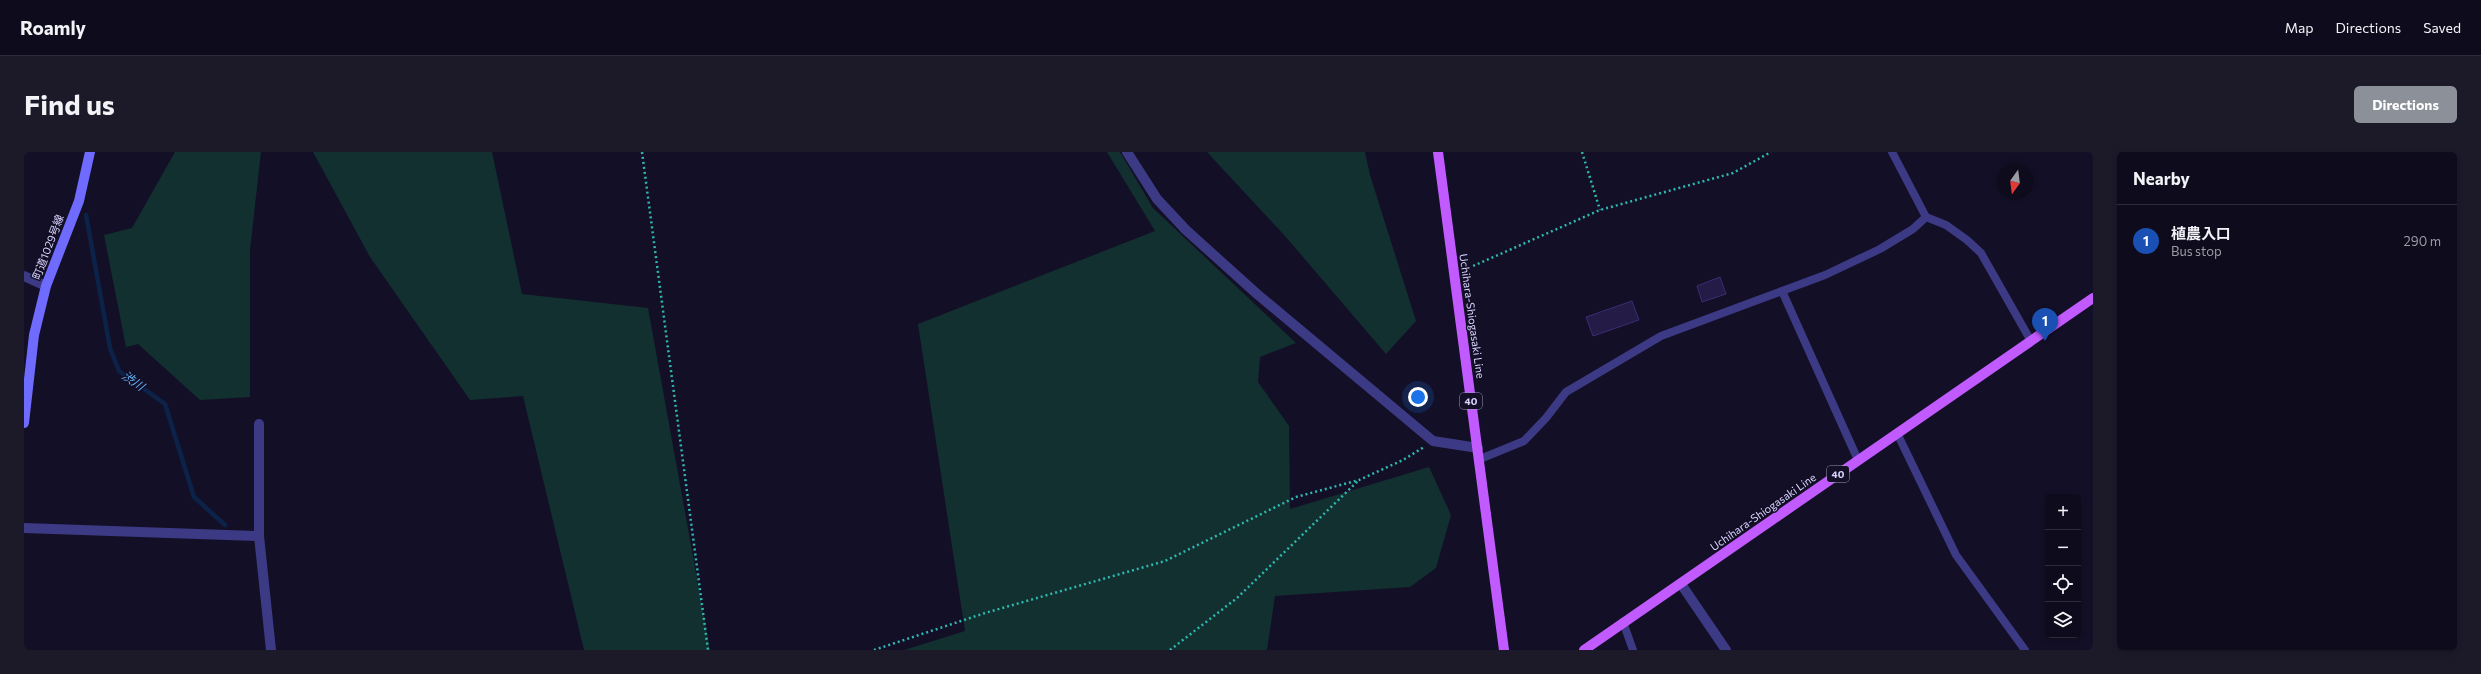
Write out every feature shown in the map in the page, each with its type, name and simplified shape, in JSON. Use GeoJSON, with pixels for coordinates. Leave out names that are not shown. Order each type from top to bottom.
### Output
{"type":"FeatureCollection","features":[{"type":"Feature","properties":{"kind":"main road","name":"Uchihara-Shiogasaki Line"},"geometry":{"type":"LineString","coordinates":[[1438,152],[1480,459],[1504,650]]}},
{"type":"Feature","properties":{"kind":"main road","name":"Uchihara-Shiogasaki Line"},"geometry":{"type":"LineString","coordinates":[[1584,650],[2093,298]]}},
{"type":"Feature","properties":{"kind":"street","name":"町道1029号線"},"geometry":{"type":"LineString","coordinates":[[24,423],[34,335],[46,286],[79,201],[90,152]]}},
{"type":"Feature","properties":{"kind":"street"},"geometry":{"type":"LineString","coordinates":[[1127,152],[1157,199],[1186,230],[1257,294],[1433,441],[1478,448]]}},
{"type":"Feature","properties":{"kind":"street"},"geometry":{"type":"LineString","coordinates":[[24,276],[46,286]]}},
{"type":"Feature","properties":{"kind":"street"},"geometry":{"type":"LineString","coordinates":[[259,424],[258,536],[271,650]]}},
{"type":"Feature","properties":{"kind":"street"},"geometry":{"type":"LineString","coordinates":[[24,528],[258,536]]}},
{"type":"Feature","properties":{"kind":"street"},"geometry":{"type":"LineString","coordinates":[[1680,584],[1726,650]]}},
{"type":"Feature","properties":{"kind":"lane"},"geometry":{"type":"LineString","coordinates":[[1892,152],[1926,217],[1946,225],[1967,240],[1980,253],[2030,341]]}},
{"type":"Feature","properties":{"kind":"lane"},"geometry":{"type":"LineString","coordinates":[[1480,459],[1524,441],[1566,392],[1660,336],[1825,276],[1880,249],[1913,229],[1926,217]]}},
{"type":"Feature","properties":{"kind":"lane"},"geometry":{"type":"LineString","coordinates":[[1782,291],[1858,460]]}},
{"type":"Feature","properties":{"kind":"lane"},"geometry":{"type":"LineString","coordinates":[[1897,433],[1956,555],[2025,650]]}},
{"type":"Feature","properties":{"kind":"lane"},"geometry":{"type":"LineString","coordinates":[[1623,622],[1633,650]]}},
{"type":"Feature","properties":{"kind":"path"},"geometry":{"type":"LineString","coordinates":[[642,152],[708,650]]}},
{"type":"Feature","properties":{"kind":"path"},"geometry":{"type":"LineString","coordinates":[[1582,152],[1600,210]]}},
{"type":"Feature","properties":{"kind":"path"},"geometry":{"type":"LineString","coordinates":[[1454,274],[1600,210],[1733,173],[1771,152]]}},
{"type":"Feature","properties":{"kind":"path"},"geometry":{"type":"LineString","coordinates":[[874,650],[985,614],[1165,561],[1296,497],[1359,480],[1403,460],[1433,441]]}},
{"type":"Feature","properties":{"kind":"path"},"geometry":{"type":"LineString","coordinates":[[1170,650],[1238,598],[1359,480]]}},
{"type":"Feature","properties":{"kind":"green space"},"geometry":{"type":"Polygon","coordinates":[[[175,152],[261,152],[250,250],[250,397],[200,400],[138,344],[126,347],[104,235],[132,228],[175,152]]]}},
{"type":"Feature","properties":{"kind":"green space"},"geometry":{"type":"Polygon","coordinates":[[[313,152],[492,152],[522,294],[648,308],[710,650],[584,650],[523,396],[470,400],[370,257],[313,152]]]}},
{"type":"Feature","properties":{"kind":"green space"},"geometry":{"type":"Polygon","coordinates":[[[1107,152],[1120,152],[1153,208],[1296,343],[1260,357],[1258,382],[1289,426],[1290,509],[1429,467],[1451,515],[1436,568],[1410,587],[1275,596],[1267,650],[904,650],[965,631],[918,324],[1155,231],[1107,152]]]}},
{"type":"Feature","properties":{"kind":"green space"},"geometry":{"type":"Polygon","coordinates":[[[1207,152],[1365,152],[1370,175],[1416,321],[1386,354],[1285,236],[1207,152]]]}},
{"type":"Feature","properties":{"kind":"building"},"geometry":{"type":"Polygon","coordinates":[[[1720,277],[1726,294],[1702,302],[1697,286],[1720,277]]]}},
{"type":"Feature","properties":{"kind":"building"},"geometry":{"type":"Polygon","coordinates":[[[1632,301],[1639,320],[1593,336],[1586,317],[1632,301]]]}},
{"type":"Feature","properties":{"kind":"waterway","name":"渋川"},"geometry":{"type":"LineString","coordinates":[[86,215],[110,348],[119,371],[165,404],[194,497],[225,525]]}},
{"type":"Feature","properties":{"kind":"place","name":"植農入口"},"geometry":{"type":"Point","coordinates":[2045,341]}}]}
